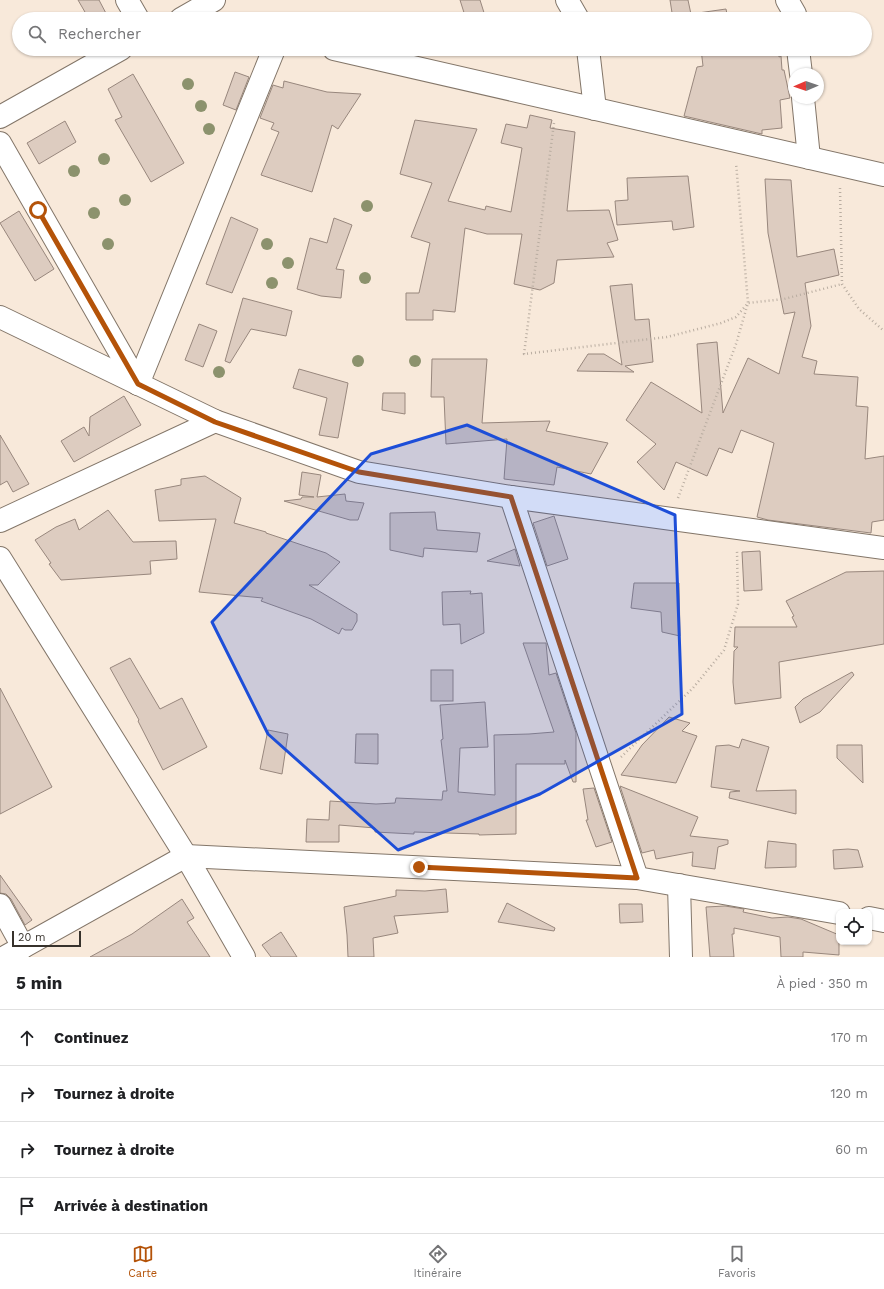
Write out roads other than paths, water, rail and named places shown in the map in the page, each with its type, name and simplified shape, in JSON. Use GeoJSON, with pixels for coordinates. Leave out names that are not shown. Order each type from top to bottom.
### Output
{"type":"FeatureCollection","features":[{"type":"Feature","properties":{"kind":"street"},"geometry":{"type":"LineString","coordinates":[[127,0],[134,12]]}},
{"type":"Feature","properties":{"kind":"street"},"geometry":{"type":"LineString","coordinates":[[199,12],[214,0]]}},
{"type":"Feature","properties":{"kind":"street"},"geometry":{"type":"LineString","coordinates":[[568,0],[574,12]]}},
{"type":"Feature","properties":{"kind":"street"},"geometry":{"type":"LineString","coordinates":[[788,0],[794,12]]}},
{"type":"Feature","properties":{"kind":"street"},"geometry":{"type":"LineString","coordinates":[[0,117],[109,56]]}},
{"type":"Feature","properties":{"kind":"street"},"geometry":{"type":"LineString","coordinates":[[138,384],[271,56]]}},
{"type":"Feature","properties":{"kind":"street"},"geometry":{"type":"LineString","coordinates":[[365,56],[884,176]]}},
{"type":"Feature","properties":{"kind":"street"},"geometry":{"type":"LineString","coordinates":[[589,56],[594,109]]}},
{"type":"Feature","properties":{"kind":"street"},"geometry":{"type":"LineString","coordinates":[[799,56],[800,68]]}},
{"type":"Feature","properties":{"kind":"street"},"geometry":{"type":"LineString","coordinates":[[804,104],[809,158]]}},
{"type":"Feature","properties":{"kind":"street"},"geometry":{"type":"LineString","coordinates":[[0,144],[138,384]]}},
{"type":"Feature","properties":{"kind":"street"},"geometry":{"type":"LineString","coordinates":[[0,317],[215,422],[359,472],[511,497],[884,548]]}},
{"type":"Feature","properties":{"kind":"street"},"geometry":{"type":"LineString","coordinates":[[0,521],[215,422]]}},
{"type":"Feature","properties":{"kind":"street"},"geometry":{"type":"LineString","coordinates":[[511,497],[637,878]]}},
{"type":"Feature","properties":{"kind":"street"},"geometry":{"type":"LineString","coordinates":[[0,558],[186,856],[244,957]]}},
{"type":"Feature","properties":{"kind":"street"},"geometry":{"type":"LineString","coordinates":[[0,905],[14,952],[186,856],[637,878],[836,912]]}},
{"type":"Feature","properties":{"kind":"street"},"geometry":{"type":"LineString","coordinates":[[679,885],[681,957]]}},
{"type":"Feature","properties":{"kind":"street"},"geometry":{"type":"LineString","coordinates":[[872,919],[884,921]]}}]}
